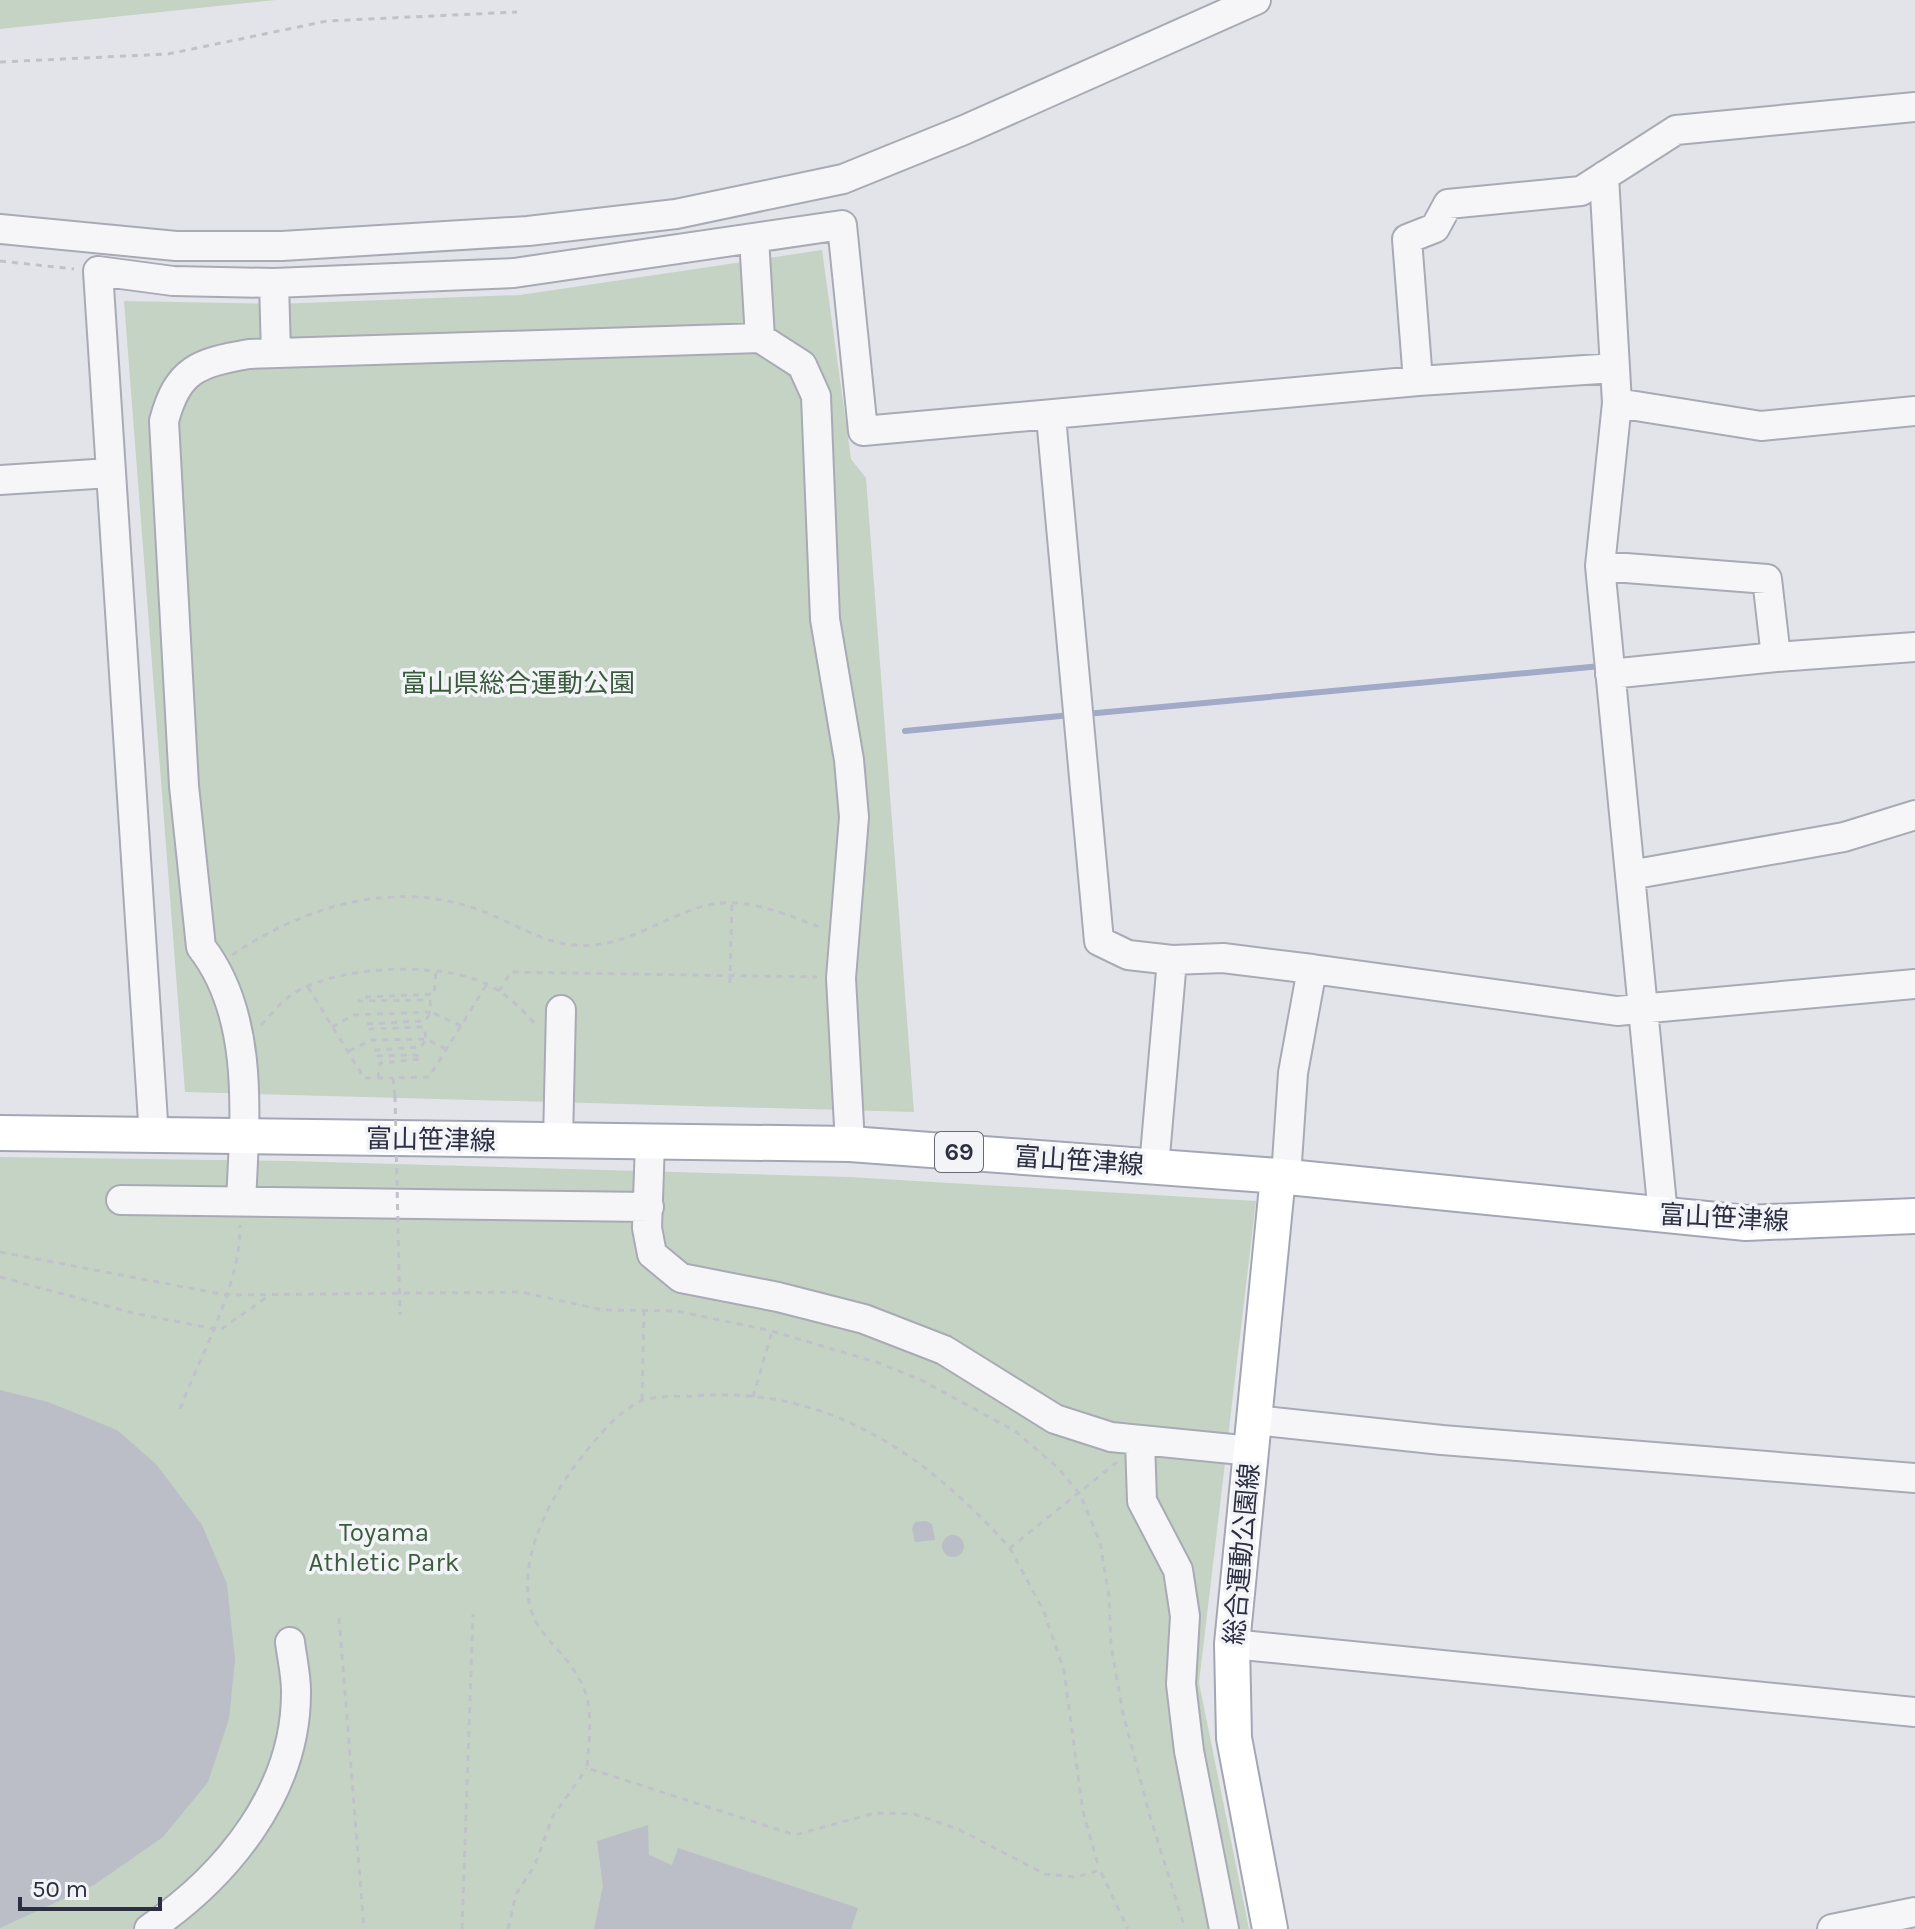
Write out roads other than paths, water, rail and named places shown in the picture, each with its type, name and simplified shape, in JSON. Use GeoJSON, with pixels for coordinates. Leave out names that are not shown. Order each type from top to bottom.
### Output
{"type":"FeatureCollection","features":[{"type":"Feature","properties":{"kind":"main road","name":"富山笹津線"},"geometry":{"type":"LineString","coordinates":[[0,1133],[850,1144],[1282,1176],[1746,1223],[1915,1216]]}},
{"type":"Feature","properties":{"kind":"main road","name":"総合運動公園線"},"geometry":{"type":"LineString","coordinates":[[1270,1929],[1234,1738],[1232,1644],[1282,1176]]}},
{"type":"Feature","properties":{"kind":"street"},"geometry":{"type":"LineString","coordinates":[[0,229],[176,246],[282,246],[528,231],[676,214],[843,179],[964,130],[1256,0]]}},
{"type":"Feature","properties":{"kind":"street"},"geometry":{"type":"LineString","coordinates":[[1418,381],[1407,239],[1435,228],[1448,204],[1581,191],[1676,130],[1915,107]]}},
{"type":"Feature","properties":{"kind":"street"},"geometry":{"type":"LineString","coordinates":[[1604,176],[1617,403],[1600,566],[1663,1215]]}},
{"type":"Feature","properties":{"kind":"street"},"geometry":{"type":"LineString","coordinates":[[154,1137],[98,271],[173,281],[274,283],[514,273],[842,225],[863,431],[1051,417],[1418,381],[1615,368]]}},
{"type":"Feature","properties":{"kind":"street"},"geometry":{"type":"LineString","coordinates":[[754,238],[760,338]]}},
{"type":"Feature","properties":{"kind":"street"},"geometry":{"type":"LineString","coordinates":[[274,283],[276,353]]}},
{"type":"Feature","properties":{"kind":"street"},"geometry":{"type":"LineString","coordinates":[[241,1201],[243,1137],[239,1046],[230,994],[216,966],[201,947],[184,786],[164,421],[171,397],[182,378],[209,362],[276,353],[760,338],[802,365],[816,396],[825,619],[849,760],[854,817],[841,978],[850,1144]]}},
{"type":"Feature","properties":{"kind":"street"},"geometry":{"type":"LineString","coordinates":[[1617,403],[1761,426],[1915,411]]}},
{"type":"Feature","properties":{"kind":"street"},"geometry":{"type":"LineString","coordinates":[[1051,417],[1099,941],[1128,955],[1172,960],[1223,958],[1617,1011],[1915,984]]}},
{"type":"Feature","properties":{"kind":"street"},"geometry":{"type":"LineString","coordinates":[[0,480],[110,473]]}},
{"type":"Feature","properties":{"kind":"street"},"geometry":{"type":"LineString","coordinates":[[1600,566],[1767,579],[1776,652]]}},
{"type":"Feature","properties":{"kind":"street"},"geometry":{"type":"LineString","coordinates":[[1610,668],[1776,652],[1915,647]]}},
{"type":"Feature","properties":{"kind":"street"},"geometry":{"type":"LineString","coordinates":[[1630,875],[1844,837],[1915,815]]}},
{"type":"Feature","properties":{"kind":"street"},"geometry":{"type":"LineString","coordinates":[[1154,1167],[1172,960]]}},
{"type":"Feature","properties":{"kind":"street"},"geometry":{"type":"LineString","coordinates":[[1282,1176],[1293,1073],[1312,969]]}},
{"type":"Feature","properties":{"kind":"street"},"geometry":{"type":"LineString","coordinates":[[558,1141],[561,1010]]}},
{"type":"Feature","properties":{"kind":"street"},"geometry":{"type":"LineString","coordinates":[[650,1142],[647,1228],[652,1254],[681,1278],[778,1297],[864,1319],[944,1350],[1055,1419],[1133,1447],[1253,1436],[1553,1450],[1915,1478]]}},
{"type":"Feature","properties":{"kind":"street"},"geometry":{"type":"LineString","coordinates":[[121,1200],[649,1207]]}},
{"type":"Feature","properties":{"kind":"street"},"geometry":{"type":"LineString","coordinates":[[1133,1447],[1142,1501],[1178,1570],[1185,1616],[1181,1684],[1189,1751],[1224,1929]]}},
{"type":"Feature","properties":{"kind":"street"},"geometry":{"type":"LineString","coordinates":[[149,1929],[180,1908],[221,1870],[251,1829],[272,1792],[289,1746],[296,1692],[290,1642]]}},
{"type":"Feature","properties":{"kind":"street"},"geometry":{"type":"LineString","coordinates":[[1232,1644],[1915,1712]]}},
{"type":"Feature","properties":{"kind":"street"},"geometry":{"type":"LineString","coordinates":[[1832,1929],[1915,1912]]}},
{"type":"Feature","properties":{"kind":"waterway"},"geometry":{"type":"LineString","coordinates":[[1086,714],[1601,666]]}},
{"type":"Feature","properties":{"kind":"waterway"},"geometry":{"type":"LineString","coordinates":[[905,731],[1071,715]]}},
{"type":"Feature","properties":{"kind":"park label","name":"富山県総合運動公園"},"geometry":{"type":"Point","coordinates":[518,683]}},
{"type":"Feature","properties":{"kind":"park label","name":"Toyama Athletic Park"},"geometry":{"type":"Point","coordinates":[384,1547]}}]}
